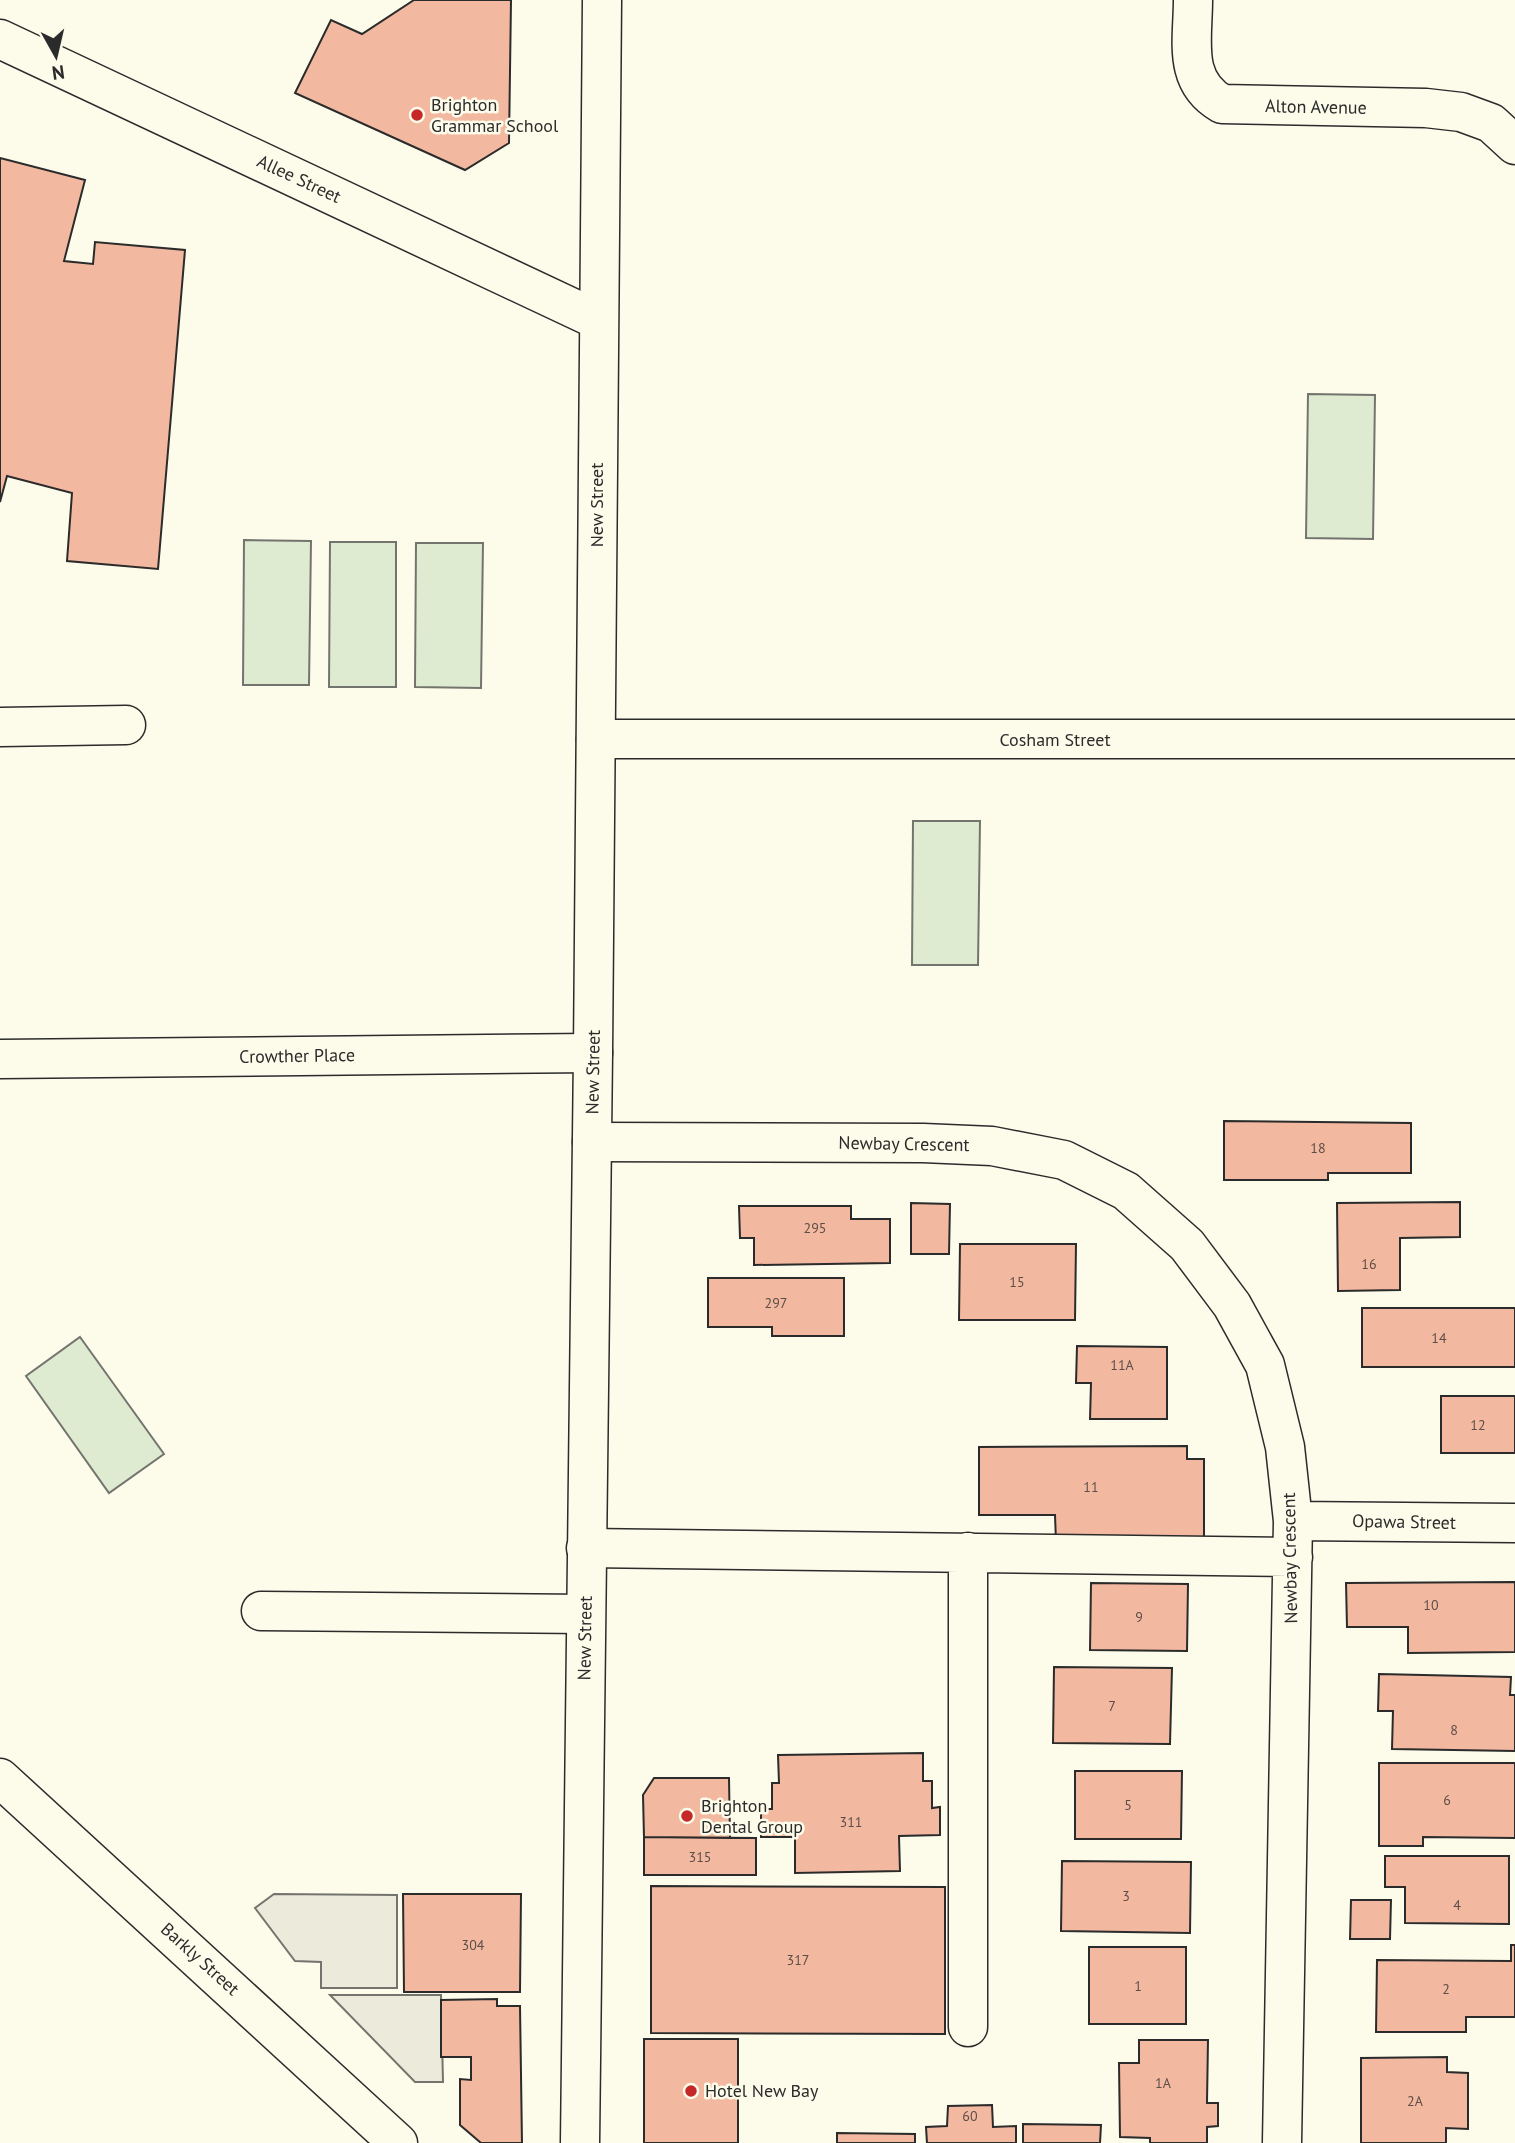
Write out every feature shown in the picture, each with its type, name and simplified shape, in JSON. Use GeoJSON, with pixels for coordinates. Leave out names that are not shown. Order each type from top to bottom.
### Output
{"type":"FeatureCollection","features":[{"type":"Feature","properties":{"kind":"street","name":"New Street"},"geometry":{"type":"LineString","coordinates":[[580,2143],[593,1053],[601,0]]}},
{"type":"Feature","properties":{"kind":"street","name":"Alton Avenue"},"geometry":{"type":"LineString","coordinates":[[1193,0],[1193,71],[1198,83],[1210,97],[1222,104],[1426,108],[1461,112],[1491,123],[1515,145]]}},
{"type":"Feature","properties":{"kind":"street","name":"Allee Street"},"geometry":{"type":"LineString","coordinates":[[0,39],[598,320]]}},
{"type":"Feature","properties":{"kind":"street"},"geometry":{"type":"LineString","coordinates":[[0,727],[126,724]]}},
{"type":"Feature","properties":{"kind":"street","name":"Cosham Street"},"geometry":{"type":"LineString","coordinates":[[596,739],[1515,739]]}},
{"type":"Feature","properties":{"kind":"street","name":"Crowther Place"},"geometry":{"type":"LineString","coordinates":[[0,1059],[593,1053]]}},
{"type":"Feature","properties":{"kind":"street","name":"Newbay Crescent"},"geometry":{"type":"LineString","coordinates":[[592,1142],[923,1143],[992,1146],[1063,1160],[1126,1191],[1187,1245],[1232,1305],[1265,1365],[1285,1447],[1293,1539],[1282,2143]]}},
{"type":"Feature","properties":{"kind":"street","name":"Opawa Street"},"geometry":{"type":"LineString","coordinates":[[586,1548],[968,1552],[1293,1539],[1515,1523]]}},
{"type":"Feature","properties":{"kind":"street"},"geometry":{"type":"LineString","coordinates":[[968,1552],[968,2027]]}},
{"type":"Feature","properties":{"kind":"street"},"geometry":{"type":"LineString","coordinates":[[261,1611],[585,1614]]}},
{"type":"Feature","properties":{"kind":"street","name":"Barkly Street"},"geometry":{"type":"LineString","coordinates":[[0,1778],[398,2143]]}},
{"type":"Feature","properties":{"kind":"green space"},"geometry":{"type":"Polygon","coordinates":[[[1308,394],[1375,395],[1373,539],[1306,538],[1308,394]]]}},
{"type":"Feature","properties":{"kind":"green space"},"geometry":{"type":"Polygon","coordinates":[[[244,540],[311,541],[309,685],[243,685],[244,540]]]}},
{"type":"Feature","properties":{"kind":"green space"},"geometry":{"type":"Polygon","coordinates":[[[330,542],[396,542],[396,687],[329,687],[330,542]]]}},
{"type":"Feature","properties":{"kind":"green space"},"geometry":{"type":"Polygon","coordinates":[[[416,543],[483,543],[481,688],[415,687],[416,543]]]}},
{"type":"Feature","properties":{"kind":"green space"},"geometry":{"type":"Polygon","coordinates":[[[913,821],[980,821],[978,965],[912,965],[913,821]]]}},
{"type":"Feature","properties":{"kind":"green space"},"geometry":{"type":"Polygon","coordinates":[[[80,1337],[164,1454],[109,1493],[26,1376],[80,1337]]]}},
{"type":"Feature","properties":{"kind":"shaded area"},"geometry":{"type":"Polygon","coordinates":[[[274,1894],[397,1895],[397,1988],[321,1988],[321,1962],[295,1961],[255,1908],[274,1894]]]}},
{"type":"Feature","properties":{"kind":"shaded area"},"geometry":{"type":"Polygon","coordinates":[[[330,1995],[441,1995],[443,2082],[415,2082],[330,1995]]]}},
{"type":"Feature","properties":{"kind":"building"},"geometry":{"type":"Polygon","coordinates":[[[414,0],[511,0],[509,143],[465,170],[295,93],[331,20],[362,34],[414,0]]]}},
{"type":"Feature","properties":{"kind":"building"},"geometry":{"type":"Polygon","coordinates":[[[0,158],[85,180],[64,261],[93,264],[95,242],[185,250],[158,569],[67,561],[72,493],[7,476],[0,502],[0,158]]]}},
{"type":"Feature","properties":{"kind":"building"},"geometry":{"type":"Polygon","coordinates":[[[1224,1121],[1411,1123],[1411,1173],[1328,1173],[1328,1180],[1224,1180],[1224,1121]]]}},
{"type":"Feature","properties":{"kind":"building"},"geometry":{"type":"Polygon","coordinates":[[[1460,1202],[1460,1237],[1400,1238],[1400,1290],[1338,1291],[1337,1203],[1460,1202]]]}},
{"type":"Feature","properties":{"kind":"building"},"geometry":{"type":"Polygon","coordinates":[[[911,1203],[950,1204],[949,1254],[911,1254],[911,1203]]]}},
{"type":"Feature","properties":{"kind":"building"},"geometry":{"type":"Polygon","coordinates":[[[739,1206],[851,1206],[851,1219],[890,1219],[890,1263],[754,1265],[754,1238],[740,1238],[739,1206]]]}},
{"type":"Feature","properties":{"kind":"building"},"geometry":{"type":"Polygon","coordinates":[[[960,1244],[1076,1244],[1075,1320],[959,1320],[960,1244]]]}},
{"type":"Feature","properties":{"kind":"building"},"geometry":{"type":"Polygon","coordinates":[[[708,1278],[844,1278],[844,1336],[772,1336],[772,1327],[708,1327],[708,1278]]]}},
{"type":"Feature","properties":{"kind":"building"},"geometry":{"type":"Polygon","coordinates":[[[1362,1308],[1515,1308],[1515,1367],[1362,1367],[1362,1308]]]}},
{"type":"Feature","properties":{"kind":"building"},"geometry":{"type":"Polygon","coordinates":[[[1077,1346],[1167,1347],[1167,1419],[1090,1419],[1091,1383],[1076,1383],[1077,1346]]]}},
{"type":"Feature","properties":{"kind":"building"},"geometry":{"type":"Polygon","coordinates":[[[1441,1396],[1515,1396],[1515,1453],[1441,1453],[1441,1396]]]}},
{"type":"Feature","properties":{"kind":"building"},"geometry":{"type":"Polygon","coordinates":[[[1187,1446],[1187,1459],[1204,1459],[1204,1541],[1056,1542],[1055,1515],[979,1515],[979,1447],[1187,1446]]]}},
{"type":"Feature","properties":{"kind":"building"},"geometry":{"type":"Polygon","coordinates":[[[1515,1582],[1515,1652],[1408,1653],[1408,1627],[1347,1627],[1346,1583],[1515,1582]]]}},
{"type":"Feature","properties":{"kind":"building"},"geometry":{"type":"Polygon","coordinates":[[[1091,1583],[1188,1584],[1187,1651],[1090,1650],[1091,1583]]]}},
{"type":"Feature","properties":{"kind":"building"},"geometry":{"type":"Polygon","coordinates":[[[1054,1667],[1172,1668],[1170,1744],[1053,1743],[1054,1667]]]}},
{"type":"Feature","properties":{"kind":"building"},"geometry":{"type":"Polygon","coordinates":[[[1379,1674],[1511,1677],[1510,1695],[1515,1695],[1515,1751],[1392,1749],[1393,1711],[1378,1711],[1379,1674]]]}},
{"type":"Feature","properties":{"kind":"building"},"geometry":{"type":"Polygon","coordinates":[[[923,1753],[923,1781],[932,1781],[932,1808],[940,1807],[940,1835],[899,1836],[900,1871],[795,1873],[795,1837],[761,1837],[761,1809],[772,1809],[772,1783],[779,1783],[778,1755],[923,1753]]]}},
{"type":"Feature","properties":{"kind":"building"},"geometry":{"type":"Polygon","coordinates":[[[1379,1763],[1515,1763],[1515,1838],[1423,1837],[1423,1846],[1379,1846],[1379,1763]]]}},
{"type":"Feature","properties":{"kind":"building"},"geometry":{"type":"Polygon","coordinates":[[[1075,1771],[1182,1771],[1181,1839],[1075,1839],[1075,1771]]]}},
{"type":"Feature","properties":{"kind":"building","name":"Brighton Dental Group"},"geometry":{"type":"Polygon","coordinates":[[[654,1778],[729,1778],[730,1838],[644,1837],[643,1795],[654,1778]]]}},
{"type":"Feature","properties":{"kind":"building"},"geometry":{"type":"Polygon","coordinates":[[[644,1837],[756,1838],[756,1875],[644,1875],[644,1837]]]}},
{"type":"Feature","properties":{"kind":"building"},"geometry":{"type":"Polygon","coordinates":[[[1385,1856],[1509,1856],[1509,1924],[1405,1923],[1405,1887],[1385,1887],[1385,1856]]]}},
{"type":"Feature","properties":{"kind":"building"},"geometry":{"type":"Polygon","coordinates":[[[1062,1861],[1191,1862],[1190,1933],[1061,1931],[1062,1861]]]}},
{"type":"Feature","properties":{"kind":"building"},"geometry":{"type":"Polygon","coordinates":[[[651,1886],[945,1887],[945,2034],[651,2033],[651,1886]]]}},
{"type":"Feature","properties":{"kind":"building"},"geometry":{"type":"Polygon","coordinates":[[[403,1894],[521,1894],[520,1992],[404,1992],[403,1894]]]}},
{"type":"Feature","properties":{"kind":"building"},"geometry":{"type":"Polygon","coordinates":[[[1351,1900],[1391,1900],[1390,1939],[1350,1939],[1351,1900]]]}},
{"type":"Feature","properties":{"kind":"building"},"geometry":{"type":"Polygon","coordinates":[[[1511,1945],[1515,1945],[1515,2017],[1466,2017],[1466,2032],[1376,2032],[1377,1960],[1511,1961],[1511,1945]]]}},
{"type":"Feature","properties":{"kind":"building"},"geometry":{"type":"Polygon","coordinates":[[[1089,1947],[1186,1947],[1186,2024],[1089,2024],[1089,1947]]]}},
{"type":"Feature","properties":{"kind":"building"},"geometry":{"type":"Polygon","coordinates":[[[497,1999],[497,2006],[520,2006],[522,2143],[481,2143],[460,2125],[460,2079],[471,2080],[471,2057],[441,2057],[441,2000],[497,1999]]]}},
{"type":"Feature","properties":{"kind":"building","name":"Hotel New Bay"},"geometry":{"type":"Polygon","coordinates":[[[644,2039],[738,2039],[738,2143],[644,2143],[644,2039]]]}},
{"type":"Feature","properties":{"kind":"building"},"geometry":{"type":"Polygon","coordinates":[[[1139,2040],[1208,2040],[1207,2103],[1218,2103],[1218,2126],[1207,2127],[1207,2143],[1150,2143],[1150,2138],[1120,2137],[1119,2063],[1139,2063],[1139,2040]]]}},
{"type":"Feature","properties":{"kind":"building"},"geometry":{"type":"Polygon","coordinates":[[[1447,2057],[1447,2072],[1468,2073],[1468,2129],[1446,2128],[1446,2143],[1361,2143],[1361,2058],[1447,2057]]]}},
{"type":"Feature","properties":{"kind":"building"},"geometry":{"type":"Polygon","coordinates":[[[992,2105],[993,2127],[1016,2126],[1016,2143],[927,2143],[926,2127],[947,2126],[948,2106],[992,2105]]]}},
{"type":"Feature","properties":{"kind":"building"},"geometry":{"type":"Polygon","coordinates":[[[1023,2124],[1101,2125],[1100,2143],[1023,2143],[1023,2124]]]}},
{"type":"Feature","properties":{"kind":"building"},"geometry":{"type":"Polygon","coordinates":[[[837,2133],[915,2134],[915,2143],[837,2143],[837,2133]]]}},
{"type":"Feature","properties":{"kind":"place","name":"Brighton Grammar School"},"geometry":{"type":"Point","coordinates":[417,115]}},
{"type":"Feature","properties":{"kind":"place","name":"Brighton Dental Group"},"geometry":{"type":"Point","coordinates":[687,1816]}},
{"type":"Feature","properties":{"kind":"place","name":"Hotel New Bay"},"geometry":{"type":"Point","coordinates":[691,2091]}}]}
